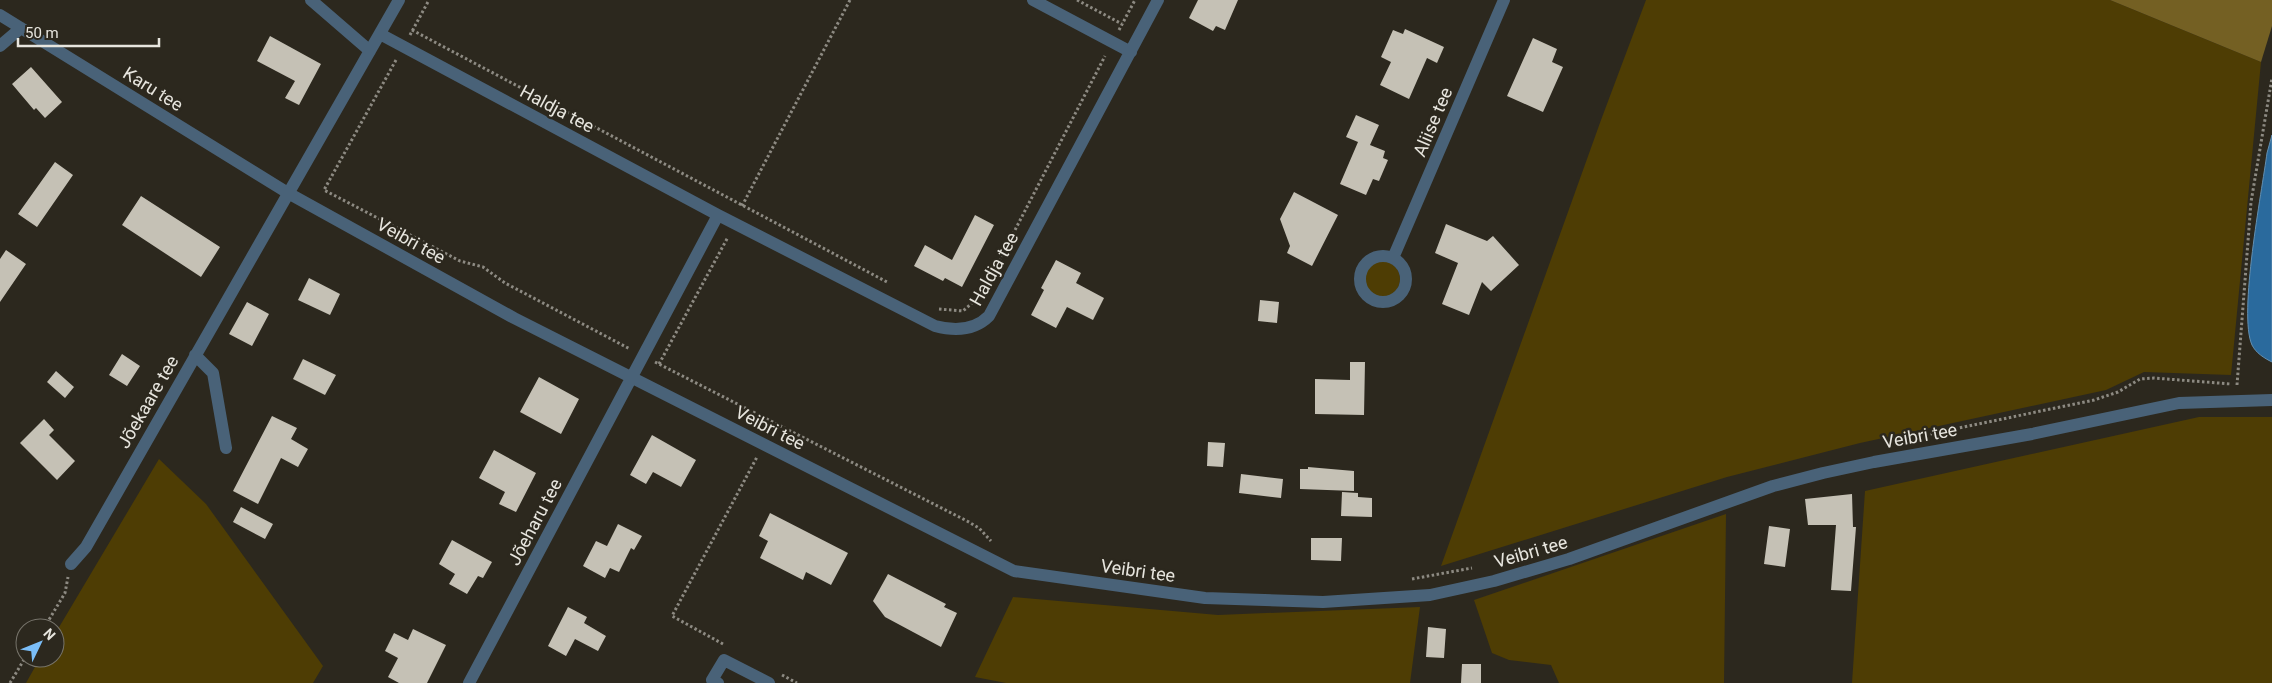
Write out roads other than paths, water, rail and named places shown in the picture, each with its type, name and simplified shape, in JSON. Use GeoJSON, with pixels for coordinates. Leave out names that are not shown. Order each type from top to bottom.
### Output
{"type":"FeatureCollection","features":[{"type":"Feature","properties":{"kind":"street"},"geometry":{"type":"LineString","coordinates":[[311,0],[370,51]]}},
{"type":"Feature","properties":{"kind":"street"},"geometry":{"type":"LineString","coordinates":[[288,193],[399,0]]}},
{"type":"Feature","properties":{"kind":"street"},"geometry":{"type":"LineString","coordinates":[[1033,0],[1131,52]]}},
{"type":"Feature","properties":{"kind":"street","name":"Haldja tee"},"geometry":{"type":"LineString","coordinates":[[380,34],[718,215],[935,326],[959,330],[979,324],[989,316],[1158,0]]}},
{"type":"Feature","properties":{"kind":"street","name":"Aliise tee"},"geometry":{"type":"LineString","coordinates":[[1393,258],[1504,0]]}},
{"type":"Feature","properties":{"kind":"street","name":"Karu tee"},"geometry":{"type":"LineString","coordinates":[[0,15],[288,193]]}},
{"type":"Feature","properties":{"kind":"street"},"geometry":{"type":"LineString","coordinates":[[0,46],[21,28]]}},
{"type":"Feature","properties":{"kind":"street","name":"Jõekaare tee"},"geometry":{"type":"LineString","coordinates":[[71,564],[86,547],[288,193]]}},
{"type":"Feature","properties":{"kind":"street","name":"Veibri tee"},"geometry":{"type":"LineString","coordinates":[[288,193],[514,318],[1014,571],[1205,598],[1323,602],[1430,595],[1494,581],[1570,559],[1772,486],[1874,462],[2032,434],[2178,402],[2272,400]]}},
{"type":"Feature","properties":{"kind":"street"},"geometry":{"type":"LineString","coordinates":[[632,378],[642,355],[718,215]]}},
{"type":"Feature","properties":{"kind":"street"},"geometry":{"type":"LineString","coordinates":[[195,355],[213,373],[226,448]]}},
{"type":"Feature","properties":{"kind":"street","name":"Jõeharu tee"},"geometry":{"type":"LineString","coordinates":[[469,683],[632,378]]}},
{"type":"Feature","properties":{"kind":"street"},"geometry":{"type":"LineString","coordinates":[[718,683],[712,680],[724,660],[766,682]]}},
{"type":"Feature","properties":{"kind":"water"},"geometry":{"type":"Polygon","coordinates":[[[2272,135],[2272,362],[2260,355],[2252,345],[2248,329],[2248,307],[2256,222],[2267,153],[2272,135]]]}}]}
